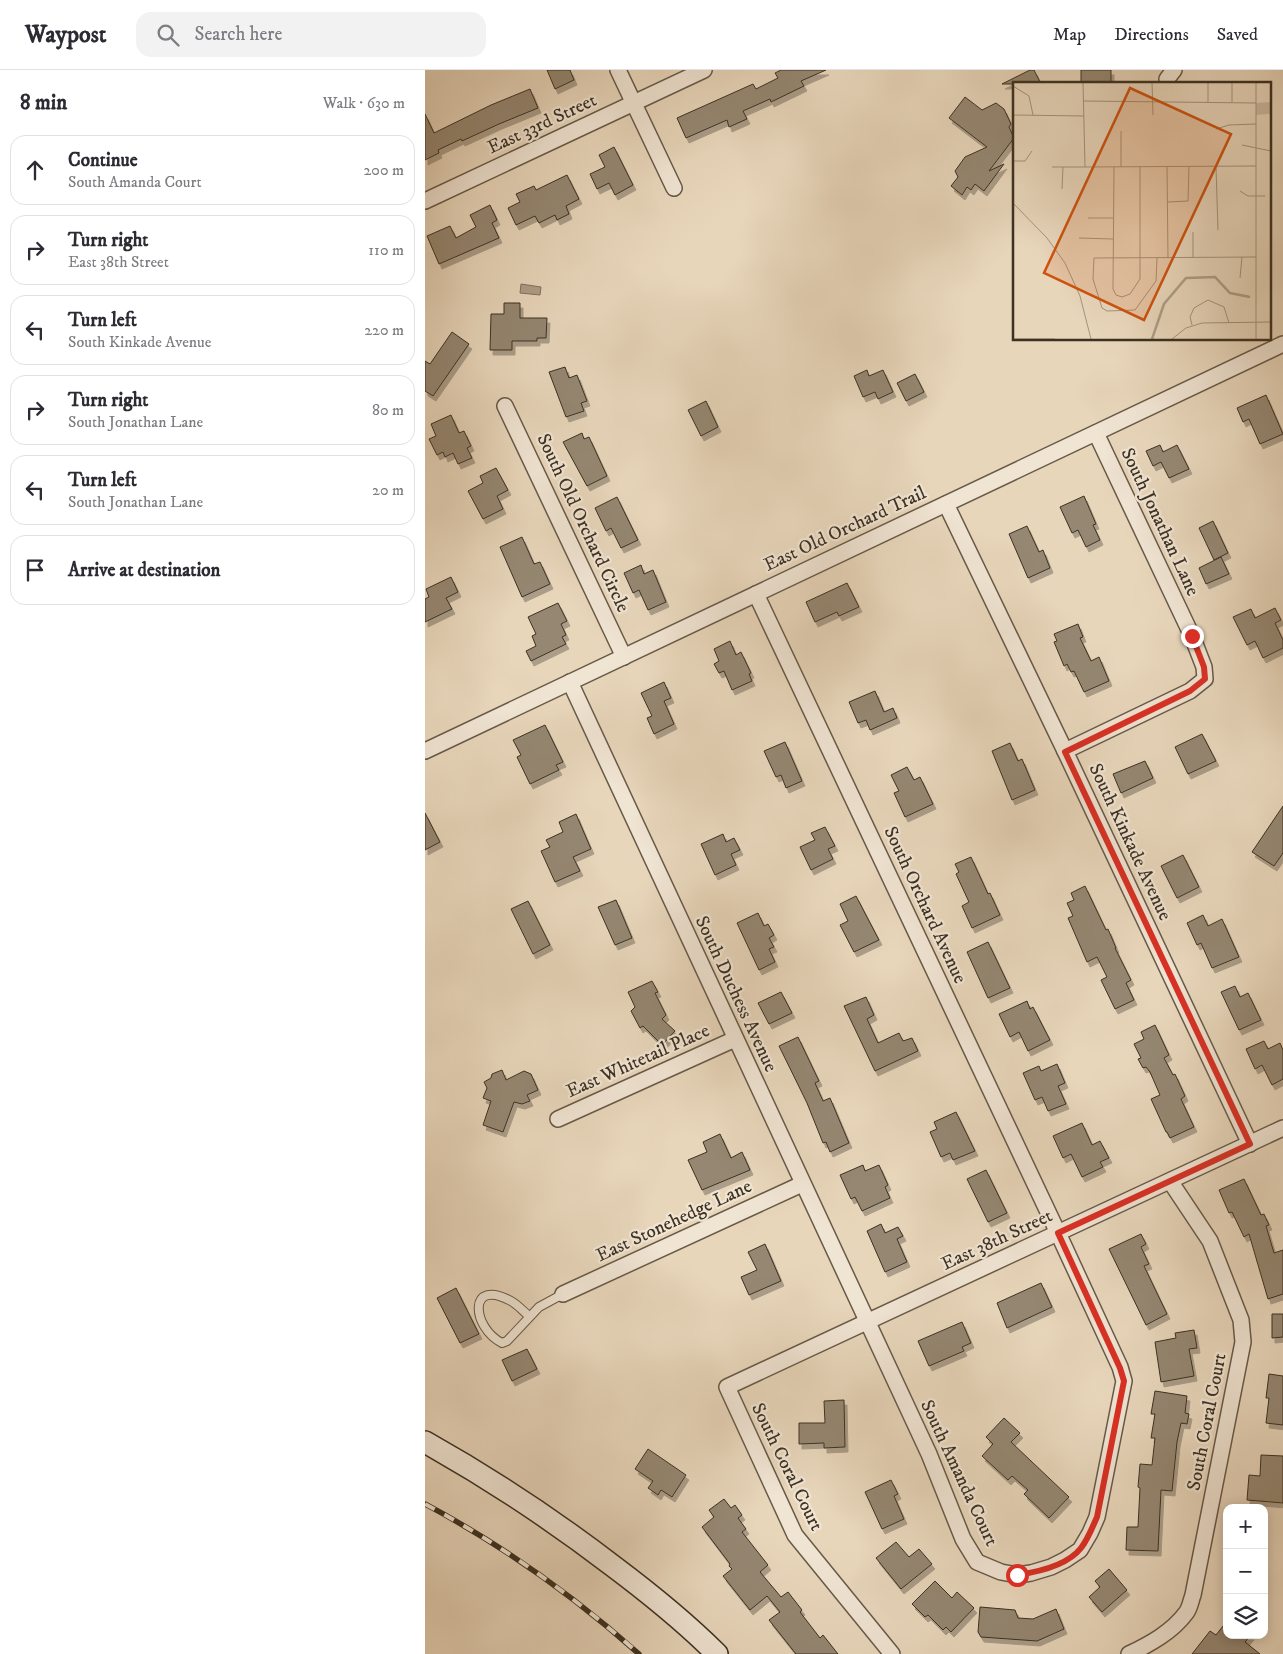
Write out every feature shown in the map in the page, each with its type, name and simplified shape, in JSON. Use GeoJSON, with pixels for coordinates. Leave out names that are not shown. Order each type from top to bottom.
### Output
{"type":"FeatureCollection","features":[{"type":"Feature","properties":{"kind":"main road"},"geometry":{"type":"LineString","coordinates":[[425,1442],[481,1475],[550,1520],[634,1582],[717,1654]]}},
{"type":"Feature","properties":{"kind":"street"},"geometry":{"type":"LineString","coordinates":[[618,70],[674,188]]}},
{"type":"Feature","properties":{"kind":"street","name":"East 33rd Street"},"geometry":{"type":"LineString","coordinates":[[425,201],[704,70]]}},
{"type":"Feature","properties":{"kind":"street","name":"East Old Orchard Trail"},"geometry":{"type":"LineString","coordinates":[[425,751],[1283,344]]}},
{"type":"Feature","properties":{"kind":"street","name":"South Old Orchard Circle"},"geometry":{"type":"LineString","coordinates":[[505,406],[624,656]]}},
{"type":"Feature","properties":{"kind":"street","name":"South Jonathan Lane"},"geometry":{"type":"LineString","coordinates":[[1065,752],[1190,691],[1205,679],[1204,667],[1192,636],[1095,433]]}},
{"type":"Feature","properties":{"kind":"street","name":"South Kinkade Avenue"},"geometry":{"type":"LineString","coordinates":[[946,504],[1250,1144]]}},
{"type":"Feature","properties":{"kind":"street","name":"South Orchard Avenue"},"geometry":{"type":"LineString","coordinates":[[756,594],[1058,1233]]}},
{"type":"Feature","properties":{"kind":"street","name":"South Duchess Avenue"},"geometry":{"type":"LineString","coordinates":[[570,682],[867,1322]]}},
{"type":"Feature","properties":{"kind":"street","name":"East Whitetail Place"},"geometry":{"type":"LineString","coordinates":[[558,1119],[735,1039]]}},
{"type":"Feature","properties":{"kind":"street","name":"East 38th Street"},"geometry":{"type":"LineString","coordinates":[[727,1387],[1283,1128]]}},
{"type":"Feature","properties":{"kind":"street","name":"South Coral Court"},"geometry":{"type":"LineString","coordinates":[[1129,1654],[1157,1639],[1187,1612],[1193,1595],[1243,1342],[1241,1320],[1210,1241],[1170,1182]]}},
{"type":"Feature","properties":{"kind":"street","name":"East Stonehedge Lane"},"geometry":{"type":"LineString","coordinates":[[563,1294],[802,1184]]}},
{"type":"Feature","properties":{"kind":"street","name":"South Amanda Court"},"geometry":{"type":"LineString","coordinates":[[867,1322],[929,1454],[963,1539],[977,1562],[1001,1572],[1017,1575],[1051,1567],[1080,1550],[1097,1517],[1124,1381],[1120,1368],[1058,1233]]}},
{"type":"Feature","properties":{"kind":"street","name":"South Coral Court"},"geometry":{"type":"LineString","coordinates":[[727,1387],[795,1535],[892,1654]]}},
{"type":"Feature","properties":{"kind":"lane"},"geometry":{"type":"LineString","coordinates":[[529,1316],[512,1302],[501,1297],[484,1296],[479,1301],[478,1306],[483,1323],[489,1333],[502,1343],[507,1341],[539,1307],[563,1294]]}},
{"type":"Feature","properties":{"kind":"shaded area"},"geometry":{"type":"Polygon","coordinates":[[[521,284],[541,287],[540,295],[520,293],[521,284]]]}},
{"type":"Feature","properties":{"kind":"building"},"geometry":{"type":"Polygon","coordinates":[[[547,70],[570,70],[574,80],[555,89],[547,70]]]}},
{"type":"Feature","properties":{"kind":"building"},"geometry":{"type":"Polygon","coordinates":[[[781,70],[826,70],[801,81],[804,86],[771,102],[770,99],[743,111],[747,119],[729,127],[727,120],[686,138],[677,118],[753,84],[756,89],[778,78],[775,73],[781,70]]]}},
{"type":"Feature","properties":{"kind":"building"},"geometry":{"type":"Polygon","coordinates":[[[1030,70],[1034,70],[1040,82],[1013,82],[1013,84],[1002,84],[1030,70]]]}},
{"type":"Feature","properties":{"kind":"building"},"geometry":{"type":"Polygon","coordinates":[[[1081,70],[1111,70],[1111,82],[1081,82],[1081,70]]]}},
{"type":"Feature","properties":{"kind":"building"},"geometry":{"type":"Polygon","coordinates":[[[530,89],[538,108],[462,141],[461,139],[438,150],[439,153],[425,160],[425,114],[434,133],[491,105],[530,89]]]}},
{"type":"Feature","properties":{"kind":"building"},"geometry":{"type":"Polygon","coordinates":[[[965,97],[982,110],[996,103],[1004,109],[1011,124],[1009,127],[1013,139],[989,171],[1004,164],[984,191],[975,184],[971,190],[967,187],[962,195],[951,186],[958,177],[955,171],[965,157],[987,147],[949,118],[965,97]]]}},
{"type":"Feature","properties":{"kind":"building"},"geometry":{"type":"Polygon","coordinates":[[[614,147],[633,185],[615,195],[609,183],[597,189],[590,174],[605,167],[599,155],[614,147]]]}},
{"type":"Feature","properties":{"kind":"building"},"geometry":{"type":"Polygon","coordinates":[[[567,175],[579,199],[566,206],[569,214],[557,220],[555,215],[539,223],[535,216],[516,225],[508,208],[520,202],[516,194],[534,186],[536,190],[567,175]]]}},
{"type":"Feature","properties":{"kind":"building"},"geometry":{"type":"Polygon","coordinates":[[[490,205],[497,220],[492,223],[499,238],[439,264],[427,236],[450,226],[456,238],[476,227],[470,215],[490,205]]]}},
{"type":"Feature","properties":{"kind":"building"},"geometry":{"type":"Polygon","coordinates":[[[504,303],[520,303],[520,318],[547,318],[546,338],[537,338],[537,341],[512,341],[512,350],[490,350],[491,314],[504,314],[504,303]]]}},
{"type":"Feature","properties":{"kind":"building"},"geometry":{"type":"Polygon","coordinates":[[[452,332],[469,344],[433,396],[425,391],[425,361],[430,364],[452,332]]]}},
{"type":"Feature","properties":{"kind":"building"},"geometry":{"type":"Polygon","coordinates":[[[565,367],[569,378],[577,375],[587,401],[581,403],[584,411],[566,417],[549,372],[565,367]]]}},
{"type":"Feature","properties":{"kind":"building"},"geometry":{"type":"Polygon","coordinates":[[[867,370],[869,376],[883,370],[893,392],[878,399],[875,392],[863,397],[854,376],[867,370]]]}},
{"type":"Feature","properties":{"kind":"building"},"geometry":{"type":"Polygon","coordinates":[[[915,374],[924,392],[906,401],[897,383],[915,374]]]}},
{"type":"Feature","properties":{"kind":"building"},"geometry":{"type":"Polygon","coordinates":[[[1266,395],[1283,434],[1260,444],[1249,419],[1243,422],[1237,408],[1266,395]]]}},
{"type":"Feature","properties":{"kind":"building"},"geometry":{"type":"Polygon","coordinates":[[[706,401],[718,427],[701,436],[688,410],[706,401]]]}},
{"type":"Feature","properties":{"kind":"building"},"geometry":{"type":"Polygon","coordinates":[[[451,415],[459,433],[464,431],[471,446],[467,448],[472,458],[458,464],[453,453],[445,457],[443,452],[437,455],[429,439],[436,436],[431,424],[451,415]]]}},
{"type":"Feature","properties":{"kind":"building"},"geometry":{"type":"Polygon","coordinates":[[[582,433],[584,439],[589,437],[607,476],[587,486],[563,442],[582,433]]]}},
{"type":"Feature","properties":{"kind":"building"},"geometry":{"type":"Polygon","coordinates":[[[1160,445],[1163,452],[1177,445],[1189,469],[1169,478],[1161,462],[1153,466],[1146,451],[1160,445]]]}},
{"type":"Feature","properties":{"kind":"building"},"geometry":{"type":"Polygon","coordinates":[[[496,468],[508,490],[497,496],[503,509],[483,519],[468,491],[483,483],[480,476],[496,468]]]}},
{"type":"Feature","properties":{"kind":"building"},"geometry":{"type":"Polygon","coordinates":[[[1084,496],[1096,524],[1093,525],[1100,540],[1086,547],[1078,530],[1072,533],[1060,507],[1084,496]]]}},
{"type":"Feature","properties":{"kind":"building"},"geometry":{"type":"Polygon","coordinates":[[[617,497],[638,540],[621,548],[611,528],[606,531],[595,508],[617,497]]]}},
{"type":"Feature","properties":{"kind":"building"},"geometry":{"type":"Polygon","coordinates":[[[1213,521],[1228,553],[1214,560],[1199,528],[1213,521]]]}},
{"type":"Feature","properties":{"kind":"building"},"geometry":{"type":"Polygon","coordinates":[[[1027,526],[1039,552],[1043,550],[1050,568],[1028,578],[1009,534],[1027,526]]]}},
{"type":"Feature","properties":{"kind":"building"},"geometry":{"type":"Polygon","coordinates":[[[522,537],[534,564],[540,562],[550,584],[522,597],[500,547],[522,537]]]}},
{"type":"Feature","properties":{"kind":"building"},"geometry":{"type":"Polygon","coordinates":[[[1221,557],[1229,574],[1206,584],[1199,568],[1221,557]]]}},
{"type":"Feature","properties":{"kind":"building"},"geometry":{"type":"Polygon","coordinates":[[[641,565],[644,574],[653,570],[666,602],[648,610],[639,590],[633,593],[624,573],[641,565]]]}},
{"type":"Feature","properties":{"kind":"building"},"geometry":{"type":"Polygon","coordinates":[[[451,577],[458,592],[446,598],[452,609],[425,622],[425,599],[429,597],[426,589],[451,577]]]}},
{"type":"Feature","properties":{"kind":"building"},"geometry":{"type":"Polygon","coordinates":[[[847,583],[859,607],[839,616],[837,612],[815,622],[806,602],[847,583]]]}},
{"type":"Feature","properties":{"kind":"building"},"geometry":{"type":"Polygon","coordinates":[[[558,603],[567,621],[561,624],[566,635],[562,637],[566,644],[531,661],[526,651],[536,646],[532,636],[536,634],[528,617],[558,603]]]}},
{"type":"Feature","properties":{"kind":"building"},"geometry":{"type":"Polygon","coordinates":[[[1275,608],[1281,620],[1275,623],[1283,640],[1283,648],[1263,658],[1255,641],[1247,645],[1233,617],[1251,609],[1255,618],[1275,608]]]}},
{"type":"Feature","properties":{"kind":"building"},"geometry":{"type":"Polygon","coordinates":[[[1078,624],[1083,637],[1080,638],[1091,661],[1099,657],[1109,681],[1084,692],[1074,671],[1071,672],[1067,664],[1064,666],[1054,642],[1057,641],[1054,634],[1078,624]]]}},
{"type":"Feature","properties":{"kind":"building"},"geometry":{"type":"Polygon","coordinates":[[[730,641],[736,655],[741,652],[751,673],[749,674],[752,681],[732,690],[724,671],[719,673],[714,664],[719,661],[714,649],[730,641]]]}},
{"type":"Feature","properties":{"kind":"building"},"geometry":{"type":"Polygon","coordinates":[[[664,682],[671,698],[664,701],[674,724],[654,734],[647,718],[652,716],[641,693],[664,682]]]}},
{"type":"Feature","properties":{"kind":"building"},"geometry":{"type":"Polygon","coordinates":[[[875,691],[884,712],[893,708],[897,718],[870,730],[866,720],[858,723],[849,702],[875,691]]]}},
{"type":"Feature","properties":{"kind":"building"},"geometry":{"type":"Polygon","coordinates":[[[545,725],[563,762],[556,765],[559,770],[530,784],[517,757],[521,755],[513,740],[545,725]]]}},
{"type":"Feature","properties":{"kind":"building"},"geometry":{"type":"Polygon","coordinates":[[[1202,734],[1216,761],[1188,774],[1175,747],[1202,734]]]}},
{"type":"Feature","properties":{"kind":"building"},"geometry":{"type":"Polygon","coordinates":[[[785,742],[802,781],[786,788],[781,775],[776,777],[764,751],[785,742]]]}},
{"type":"Feature","properties":{"kind":"building"},"geometry":{"type":"Polygon","coordinates":[[[1010,743],[1018,761],[1022,759],[1035,790],[1012,800],[992,751],[1010,743]]]}},
{"type":"Feature","properties":{"kind":"building"},"geometry":{"type":"Polygon","coordinates":[[[1145,761],[1153,778],[1121,793],[1113,774],[1145,761]]]}},
{"type":"Feature","properties":{"kind":"building"},"geometry":{"type":"Polygon","coordinates":[[[907,767],[914,780],[920,777],[933,804],[905,817],[894,793],[899,791],[891,775],[907,767]]]}},
{"type":"Feature","properties":{"kind":"building"},"geometry":{"type":"Polygon","coordinates":[[[1283,806],[1283,853],[1274,866],[1252,852],[1283,806]]]}},
{"type":"Feature","properties":{"kind":"building"},"geometry":{"type":"Polygon","coordinates":[[[425,813],[440,842],[425,850],[425,813]]]}},
{"type":"Feature","properties":{"kind":"building"},"geometry":{"type":"Polygon","coordinates":[[[576,814],[591,849],[573,857],[580,871],[555,882],[541,851],[550,847],[546,840],[563,832],[559,822],[576,814]]]}},
{"type":"Feature","properties":{"kind":"building"},"geometry":{"type":"Polygon","coordinates":[[[825,827],[835,846],[828,849],[833,859],[811,870],[800,847],[815,840],[811,833],[825,827]]]}},
{"type":"Feature","properties":{"kind":"building"},"geometry":{"type":"Polygon","coordinates":[[[723,834],[726,842],[734,838],[740,850],[731,854],[736,865],[715,875],[701,844],[723,834]]]}},
{"type":"Feature","properties":{"kind":"building"},"geometry":{"type":"Polygon","coordinates":[[[1183,855],[1199,887],[1177,898],[1161,866],[1183,855]]]}},
{"type":"Feature","properties":{"kind":"building"},"geometry":{"type":"Polygon","coordinates":[[[971,857],[1000,915],[972,928],[962,906],[969,902],[956,874],[959,872],[955,864],[971,857]]]}},
{"type":"Feature","properties":{"kind":"building"},"geometry":{"type":"Polygon","coordinates":[[[1085,886],[1106,930],[1108,929],[1131,980],[1126,983],[1134,1000],[1115,1009],[1101,980],[1107,977],[1097,957],[1087,962],[1068,918],[1073,916],[1067,903],[1074,900],[1071,893],[1085,886]]]}},
{"type":"Feature","properties":{"kind":"building"},"geometry":{"type":"Polygon","coordinates":[[[856,896],[879,940],[854,952],[840,925],[848,921],[840,904],[856,896]]]}},
{"type":"Feature","properties":{"kind":"building"},"geometry":{"type":"Polygon","coordinates":[[[616,900],[632,938],[615,945],[598,907],[616,900]]]}},
{"type":"Feature","properties":{"kind":"building"},"geometry":{"type":"Polygon","coordinates":[[[528,901],[550,945],[533,954],[511,909],[528,901]]]}},
{"type":"Feature","properties":{"kind":"building"},"geometry":{"type":"Polygon","coordinates":[[[758,913],[764,926],[768,924],[774,935],[769,938],[774,947],[769,949],[775,962],[759,970],[737,923],[758,913]]]}},
{"type":"Feature","properties":{"kind":"building"},"geometry":{"type":"Polygon","coordinates":[[[1203,915],[1208,926],[1222,919],[1239,957],[1212,968],[1201,943],[1197,945],[1187,923],[1203,915]]]}},
{"type":"Feature","properties":{"kind":"building"},"geometry":{"type":"Polygon","coordinates":[[[988,942],[1010,988],[988,998],[967,952],[988,942]]]}},
{"type":"Feature","properties":{"kind":"building"},"geometry":{"type":"Polygon","coordinates":[[[652,981],[658,992],[655,993],[666,1015],[662,1019],[675,1031],[662,1045],[643,1026],[640,1028],[631,1011],[635,1007],[628,992],[652,981]]]}},
{"type":"Feature","properties":{"kind":"building"},"geometry":{"type":"Polygon","coordinates":[[[1235,986],[1240,997],[1248,993],[1261,1020],[1239,1030],[1221,992],[1235,986]]]}},
{"type":"Feature","properties":{"kind":"building"},"geometry":{"type":"Polygon","coordinates":[[[781,992],[792,1013],[769,1024],[758,1003],[781,992]]]}},
{"type":"Feature","properties":{"kind":"building"},"geometry":{"type":"Polygon","coordinates":[[[866,997],[874,1015],[867,1019],[878,1043],[899,1033],[903,1041],[912,1038],[918,1051],[875,1071],[844,1006],[866,997]]]}},
{"type":"Feature","properties":{"kind":"building"},"geometry":{"type":"Polygon","coordinates":[[[1027,1001],[1030,1009],[1033,1007],[1050,1040],[1028,1051],[1019,1032],[1010,1037],[999,1014],[1027,1001]]]}},
{"type":"Feature","properties":{"kind":"building"},"geometry":{"type":"Polygon","coordinates":[[[1155,1025],[1169,1055],[1164,1058],[1173,1075],[1175,1074],[1185,1096],[1181,1099],[1194,1127],[1170,1138],[1151,1099],[1160,1095],[1150,1072],[1146,1067],[1143,1068],[1138,1059],[1141,1058],[1134,1044],[1144,1039],[1141,1032],[1155,1025]]]}},
{"type":"Feature","properties":{"kind":"building"},"geometry":{"type":"Polygon","coordinates":[[[798,1037],[819,1081],[815,1083],[823,1101],[830,1098],[849,1143],[830,1152],[826,1142],[823,1143],[807,1103],[779,1046],[798,1037]]]}},
{"type":"Feature","properties":{"kind":"building"},"geometry":{"type":"Polygon","coordinates":[[[1264,1041],[1268,1049],[1280,1043],[1283,1050],[1283,1079],[1272,1085],[1262,1065],[1255,1069],[1246,1049],[1264,1041]]]}},
{"type":"Feature","properties":{"kind":"building"},"geometry":{"type":"Polygon","coordinates":[[[1057,1064],[1065,1083],[1058,1086],[1066,1104],[1048,1111],[1042,1097],[1035,1100],[1023,1073],[1039,1066],[1041,1071],[1057,1064]]]}},
{"type":"Feature","properties":{"kind":"building"},"geometry":{"type":"Polygon","coordinates":[[[502,1070],[506,1080],[524,1071],[531,1074],[538,1090],[527,1095],[530,1101],[522,1104],[514,1102],[503,1132],[483,1125],[491,1101],[483,1098],[487,1088],[484,1082],[491,1078],[492,1074],[502,1070]]]}},
{"type":"Feature","properties":{"kind":"building"},"geometry":{"type":"Polygon","coordinates":[[[956,1112],[975,1151],[953,1160],[950,1153],[941,1157],[930,1132],[937,1129],[934,1122],[956,1112]]]}},
{"type":"Feature","properties":{"kind":"building"},"geometry":{"type":"Polygon","coordinates":[[[1082,1123],[1092,1145],[1100,1141],[1109,1158],[1100,1162],[1103,1167],[1082,1177],[1071,1154],[1063,1158],[1053,1136],[1082,1123]]]}},
{"type":"Feature","properties":{"kind":"building"},"geometry":{"type":"Polygon","coordinates":[[[720,1134],[731,1158],[742,1152],[750,1170],[702,1190],[688,1160],[707,1152],[703,1142],[720,1134]]]}},
{"type":"Feature","properties":{"kind":"building"},"geometry":{"type":"Polygon","coordinates":[[[863,1165],[865,1171],[879,1165],[888,1185],[885,1187],[890,1198],[862,1211],[855,1197],[851,1199],[840,1175],[863,1165]]]}},
{"type":"Feature","properties":{"kind":"building"},"geometry":{"type":"Polygon","coordinates":[[[986,1170],[1007,1213],[988,1222],[967,1179],[986,1170]]]}},
{"type":"Feature","properties":{"kind":"building"},"geometry":{"type":"Polygon","coordinates":[[[1244,1179],[1261,1215],[1264,1214],[1269,1225],[1266,1226],[1274,1253],[1283,1250],[1283,1294],[1268,1299],[1249,1234],[1244,1237],[1232,1212],[1229,1213],[1219,1190],[1244,1179]]]}},
{"type":"Feature","properties":{"kind":"building"},"geometry":{"type":"Polygon","coordinates":[[[881,1224],[885,1233],[898,1227],[903,1236],[897,1239],[907,1262],[885,1272],[867,1231],[881,1224]]]}},
{"type":"Feature","properties":{"kind":"building"},"geometry":{"type":"Polygon","coordinates":[[[1141,1234],[1146,1244],[1141,1247],[1149,1264],[1144,1266],[1167,1314],[1146,1325],[1109,1249],[1141,1234]]]}},
{"type":"Feature","properties":{"kind":"building"},"geometry":{"type":"Polygon","coordinates":[[[765,1244],[781,1281],[749,1295],[741,1277],[757,1270],[748,1252],[765,1244]]]}},
{"type":"Feature","properties":{"kind":"building"},"geometry":{"type":"Polygon","coordinates":[[[1041,1283],[1052,1307],[1007,1328],[997,1303],[1041,1283]]]}},
{"type":"Feature","properties":{"kind":"building"},"geometry":{"type":"Polygon","coordinates":[[[456,1288],[479,1334],[460,1343],[437,1298],[456,1288]]]}},
{"type":"Feature","properties":{"kind":"building"},"geometry":{"type":"Polygon","coordinates":[[[1272,1314],[1283,1314],[1283,1337],[1272,1338],[1272,1314]]]}},
{"type":"Feature","properties":{"kind":"building"},"geometry":{"type":"Polygon","coordinates":[[[962,1322],[971,1343],[962,1347],[964,1351],[929,1366],[918,1341],[962,1322]]]}},
{"type":"Feature","properties":{"kind":"building"},"geometry":{"type":"Polygon","coordinates":[[[1194,1330],[1197,1348],[1189,1349],[1194,1376],[1161,1382],[1155,1342],[1176,1338],[1175,1333],[1194,1330]]]}},
{"type":"Feature","properties":{"kind":"building"},"geometry":{"type":"Polygon","coordinates":[[[527,1349],[537,1369],[512,1381],[502,1360],[527,1349]]]}},
{"type":"Feature","properties":{"kind":"building"},"geometry":{"type":"Polygon","coordinates":[[[1269,1374],[1283,1376],[1283,1425],[1266,1423],[1269,1398],[1266,1398],[1269,1374]]]}},
{"type":"Feature","properties":{"kind":"building"},"geometry":{"type":"Polygon","coordinates":[[[1155,1391],[1187,1396],[1185,1413],[1189,1414],[1187,1424],[1181,1423],[1172,1491],[1161,1490],[1158,1551],[1126,1550],[1127,1527],[1138,1527],[1140,1464],[1152,1465],[1155,1438],[1151,1438],[1155,1414],[1151,1414],[1155,1391]]]}},
{"type":"Feature","properties":{"kind":"building"},"geometry":{"type":"Polygon","coordinates":[[[844,1400],[845,1447],[824,1448],[824,1443],[799,1444],[799,1423],[825,1423],[824,1401],[844,1400]]]}},
{"type":"Feature","properties":{"kind":"building"},"geometry":{"type":"Polygon","coordinates":[[[1004,1418],[1020,1433],[1011,1442],[1069,1497],[1049,1518],[1024,1494],[1028,1490],[1012,1476],[1008,1480],[982,1456],[993,1444],[986,1437],[1004,1418]]]}},
{"type":"Feature","properties":{"kind":"building"},"geometry":{"type":"Polygon","coordinates":[[[648,1449],[686,1475],[672,1497],[661,1490],[658,1495],[648,1488],[653,1481],[635,1469],[648,1449]]]}},
{"type":"Feature","properties":{"kind":"building"},"geometry":{"type":"Polygon","coordinates":[[[1261,1455],[1283,1456],[1283,1503],[1247,1500],[1249,1475],[1260,1476],[1261,1455]]]}},
{"type":"Feature","properties":{"kind":"building"},"geometry":{"type":"Polygon","coordinates":[[[891,1480],[898,1494],[894,1496],[904,1519],[882,1529],[865,1492],[891,1480]]]}},
{"type":"Feature","properties":{"kind":"building"},"geometry":{"type":"Polygon","coordinates":[[[724,1499],[731,1508],[735,1505],[742,1515],[738,1518],[746,1529],[742,1532],[768,1565],[760,1572],[781,1597],[788,1592],[802,1610],[800,1612],[820,1638],[823,1635],[838,1654],[796,1654],[769,1620],[780,1612],[767,1596],[750,1610],[723,1576],[732,1569],[729,1566],[730,1564],[702,1527],[714,1517],[709,1510],[724,1499]]]}},
{"type":"Feature","properties":{"kind":"building"},"geometry":{"type":"Polygon","coordinates":[[[896,1542],[909,1557],[919,1549],[932,1564],[901,1589],[876,1558],[896,1542]]]}},
{"type":"Feature","properties":{"kind":"building"},"geometry":{"type":"Polygon","coordinates":[[[1109,1569],[1127,1590],[1102,1612],[1089,1597],[1100,1587],[1095,1581],[1109,1569]]]}},
{"type":"Feature","properties":{"kind":"building"},"geometry":{"type":"Polygon","coordinates":[[[935,1581],[952,1598],[957,1592],[974,1608],[951,1632],[946,1627],[943,1630],[928,1615],[925,1617],[912,1604],[935,1581]]]}},
{"type":"Feature","properties":{"kind":"building"},"geometry":{"type":"Polygon","coordinates":[[[980,1607],[1015,1610],[1018,1618],[1033,1619],[1056,1609],[1064,1629],[1037,1641],[981,1637],[978,1632],[980,1607]]]}},
{"type":"Feature","properties":{"kind":"building"},"geometry":{"type":"Polygon","coordinates":[[[1223,1626],[1223,1639],[1248,1639],[1245,1642],[1260,1654],[1192,1654],[1210,1631],[1216,1635],[1223,1626]]]}},
{"type":"Feature","properties":{"kind":"railway"},"geometry":{"type":"LineString","coordinates":[[425,1504],[482,1537],[537,1573],[589,1612],[639,1654]]}},
{"type":"Feature","properties":{"kind":"route"},"geometry":{"type":"LineString","coordinates":[[1017,1575],[1051,1567],[1065,1560],[1080,1550],[1090,1533],[1097,1517],[1124,1381],[1120,1368],[1058,1233],[1250,1144],[1065,752],[1190,691],[1205,679],[1204,667],[1192,636]]}}]}
